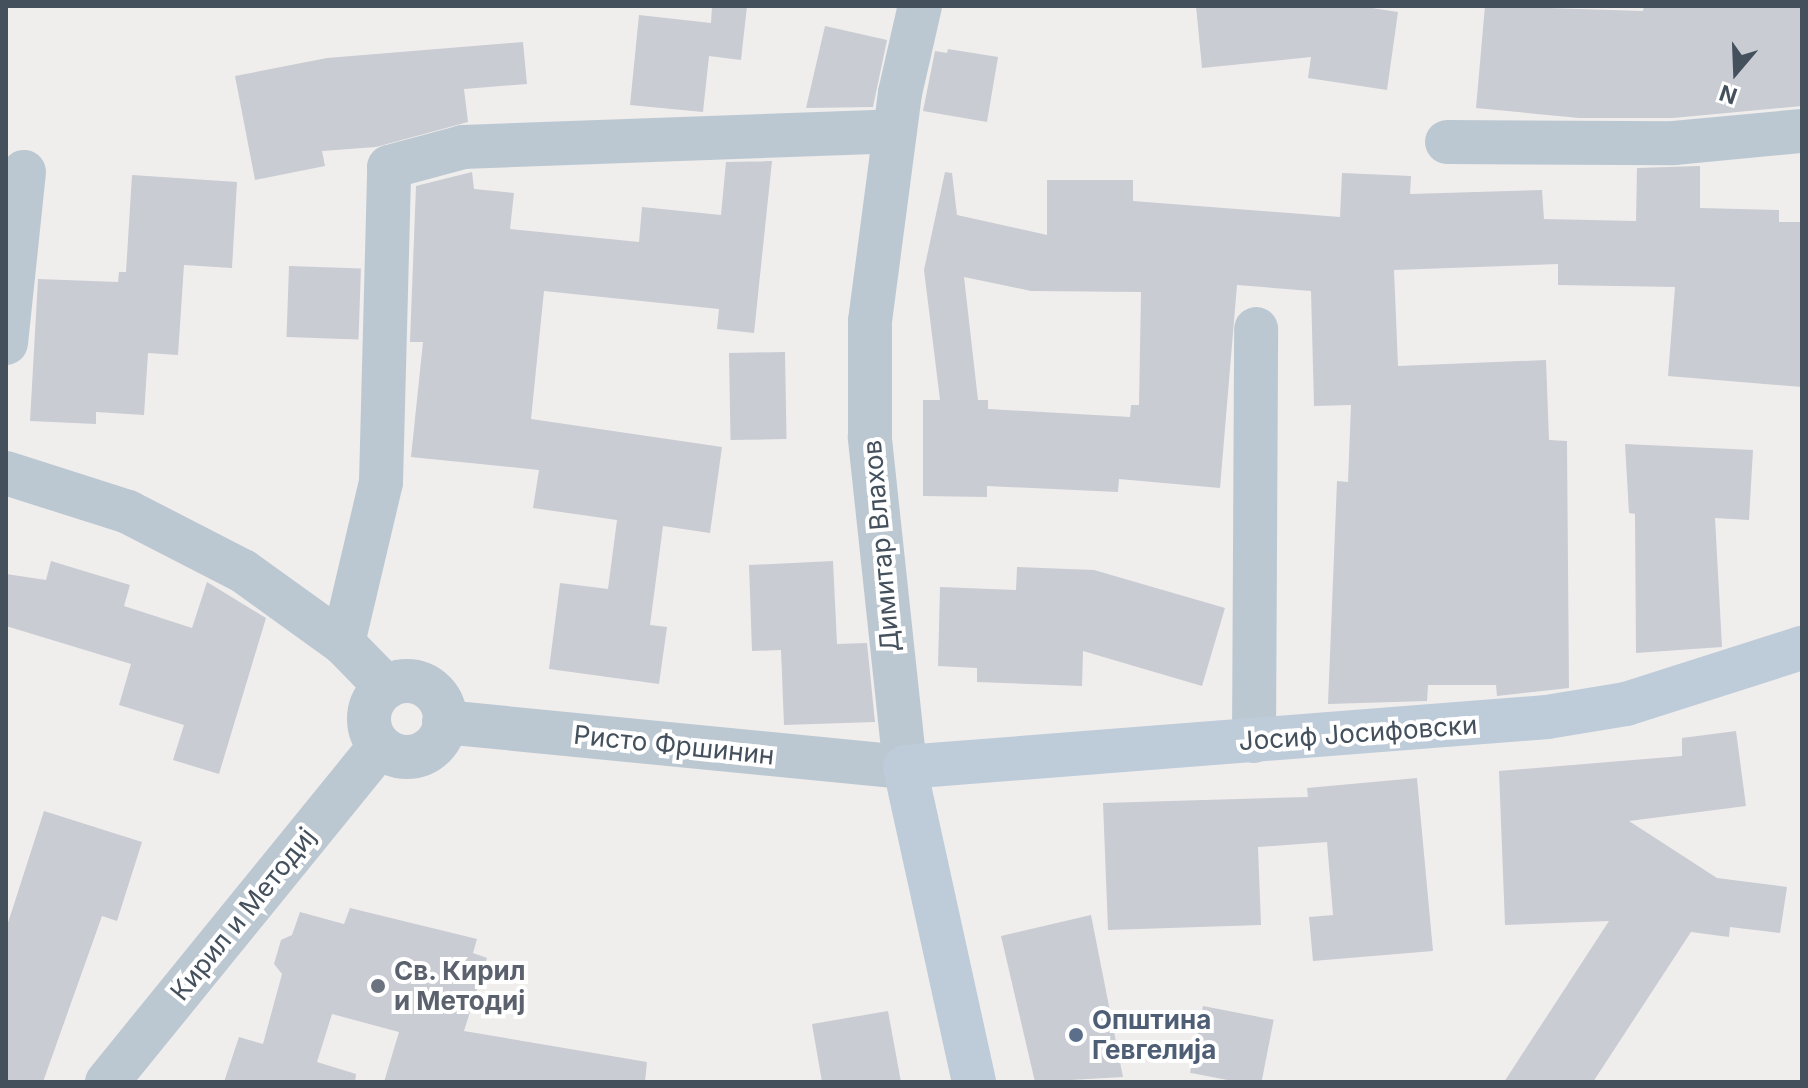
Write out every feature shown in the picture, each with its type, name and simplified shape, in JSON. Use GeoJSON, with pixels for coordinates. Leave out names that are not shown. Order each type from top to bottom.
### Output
{"type":"FeatureCollection","features":[{"type":"Feature","properties":{"kind":"main road","name":"Јосиф Јосифовски"},"geometry":{"type":"LineString","coordinates":[[905,767],[1531,719],[1626,704],[1802,648]]}},
{"type":"Feature","properties":{"kind":"main road","name":"Димитар Влахов"},"geometry":{"type":"LineString","coordinates":[[905,767],[974,1082]]}},
{"type":"Feature","properties":{"kind":"street","name":"Димитар Влахов"},"geometry":{"type":"LineString","coordinates":[[905,767],[870,437],[870,321],[895,131],[920,6]]}},
{"type":"Feature","properties":{"kind":"street"},"geometry":{"type":"LineString","coordinates":[[343,643],[381,482],[389,167],[463,147],[895,131]]}},
{"type":"Feature","properties":{"kind":"street"},"geometry":{"type":"LineString","coordinates":[[1447,142],[1674,143],[1802,131]]}},
{"type":"Feature","properties":{"kind":"street"},"geometry":{"type":"LineString","coordinates":[[6,343],[24,172]]}},
{"type":"Feature","properties":{"kind":"street"},"geometry":{"type":"LineString","coordinates":[[1254,741],[1256,329]]}},
{"type":"Feature","properties":{"kind":"street"},"geometry":{"type":"LineString","coordinates":[[6,473],[141,519],[243,571],[343,643],[386,687]]}},
{"type":"Feature","properties":{"kind":"street"},"geometry":{"type":"LineString","coordinates":[[399,682],[426,686],[443,708],[444,722],[435,745],[414,757],[390,753],[380,746],[369,722],[376,696],[386,687],[399,682]]}},
{"type":"Feature","properties":{"kind":"street","name":"Ристо Фршинин"},"geometry":{"type":"LineString","coordinates":[[444,722],[905,767]]}},
{"type":"Feature","properties":{"kind":"street","name":"Кирил и Методиј"},"geometry":{"type":"LineString","coordinates":[[107,1082],[380,746]]}},
{"type":"Feature","properties":{"kind":"building"},"geometry":{"type":"Polygon","coordinates":[[[712,6],[747,6],[741,60],[709,56],[703,112],[630,105],[639,15],[711,23],[712,6]]]}},
{"type":"Feature","properties":{"kind":"building"},"geometry":{"type":"Polygon","coordinates":[[[1196,6],[1359,6],[1398,12],[1387,90],[1308,78],[1311,57],[1202,68],[1196,6]]]}},
{"type":"Feature","properties":{"kind":"building"},"geometry":{"type":"Polygon","coordinates":[[[1485,6],[1643,11],[1644,6],[1802,6],[1802,106],[1673,118],[1579,118],[1476,108],[1485,6]]]}},
{"type":"Feature","properties":{"kind":"building"},"geometry":{"type":"Polygon","coordinates":[[[825,26],[887,40],[873,107],[806,108],[825,26]]]}},
{"type":"Feature","properties":{"kind":"building"},"geometry":{"type":"Polygon","coordinates":[[[523,42],[527,84],[464,89],[468,122],[376,147],[322,151],[325,166],[255,180],[235,76],[327,58],[523,42]]]}},
{"type":"Feature","properties":{"kind":"building"},"geometry":{"type":"Polygon","coordinates":[[[948,49],[998,57],[987,122],[923,111],[935,51],[947,53],[948,49]]]}},
{"type":"Feature","properties":{"kind":"building"},"geometry":{"type":"Polygon","coordinates":[[[772,161],[754,333],[717,329],[719,309],[544,291],[531,419],[722,447],[710,533],[663,526],[650,625],[667,627],[659,684],[549,669],[560,583],[608,589],[617,520],[533,508],[539,470],[411,457],[423,342],[410,342],[416,186],[472,172],[474,189],[514,193],[510,229],[639,242],[642,207],[721,215],[726,162],[772,161]]]}},
{"type":"Feature","properties":{"kind":"building"},"geometry":{"type":"Polygon","coordinates":[[[1700,166],[1700,208],[1779,210],[1779,222],[1802,222],[1802,387],[1668,376],[1675,287],[1558,285],[1558,264],[1394,270],[1398,366],[1546,360],[1549,440],[1567,441],[1569,688],[1497,696],[1496,685],[1428,685],[1427,701],[1328,704],[1337,481],[1348,482],[1351,405],[1314,406],[1311,291],[1237,285],[1220,488],[1119,479],[1118,492],[987,486],[987,497],[923,496],[923,400],[940,400],[924,270],[945,172],[952,173],[957,215],[1047,235],[1047,180],[1133,180],[1133,201],[1340,217],[1342,173],[1411,176],[1410,194],[1542,190],[1544,219],[1636,221],[1637,168],[1700,166]],[[964,277],[978,400],[988,400],[988,409],[1130,417],[1131,405],[1139,405],[1141,292],[1031,291],[964,277]]]}},
{"type":"Feature","properties":{"kind":"building"},"geometry":{"type":"Polygon","coordinates":[[[132,175],[237,182],[232,268],[184,265],[178,355],[148,353],[144,415],[96,412],[96,424],[30,421],[38,279],[118,282],[119,272],[126,272],[132,175]]]}},
{"type":"Feature","properties":{"kind":"building"},"geometry":{"type":"Polygon","coordinates":[[[289,266],[361,269],[358,339],[287,337],[289,266]]]}},
{"type":"Feature","properties":{"kind":"building"},"geometry":{"type":"Polygon","coordinates":[[[785,352],[787,439],[731,440],[729,353],[785,352]]]}},
{"type":"Feature","properties":{"kind":"building"},"geometry":{"type":"Polygon","coordinates":[[[1625,444],[1753,450],[1749,520],[1715,518],[1722,647],[1636,653],[1635,514],[1629,513],[1625,444]]]}},
{"type":"Feature","properties":{"kind":"building"},"geometry":{"type":"Polygon","coordinates":[[[51,561],[130,585],[124,606],[192,628],[207,582],[266,618],[219,774],[173,760],[184,725],[119,705],[131,664],[6,626],[6,574],[46,580],[51,561]]]}},
{"type":"Feature","properties":{"kind":"building"},"geometry":{"type":"Polygon","coordinates":[[[833,561],[837,644],[867,643],[875,722],[784,725],[781,650],[752,651],[749,565],[833,561]]]}},
{"type":"Feature","properties":{"kind":"building"},"geometry":{"type":"Polygon","coordinates":[[[1017,567],[1094,570],[1225,608],[1202,686],[1083,651],[1082,686],[977,682],[977,668],[938,666],[940,587],[1016,590],[1017,567]]]}},
{"type":"Feature","properties":{"kind":"building"},"geometry":{"type":"Polygon","coordinates":[[[1736,731],[1746,806],[1629,821],[1717,878],[1787,887],[1780,933],[1730,927],[1729,937],[1691,932],[1593,1082],[1504,1082],[1609,921],[1505,925],[1499,771],[1682,756],[1682,738],[1736,731]]]}},
{"type":"Feature","properties":{"kind":"building"},"geometry":{"type":"Polygon","coordinates":[[[1417,778],[1433,951],[1313,961],[1309,917],[1333,915],[1327,842],[1258,847],[1261,925],[1108,930],[1103,803],[1308,797],[1307,788],[1417,778]]]}},
{"type":"Feature","properties":{"kind":"building"},"geometry":{"type":"Polygon","coordinates":[[[44,811],[142,842],[117,921],[102,916],[43,1082],[6,1082],[6,929],[44,811]]]}},
{"type":"Feature","properties":{"kind":"building"},"geometry":{"type":"Polygon","coordinates":[[[350,908],[477,939],[473,953],[487,958],[464,1031],[647,1062],[645,1082],[384,1082],[399,1032],[332,1014],[317,1062],[356,1074],[355,1082],[224,1082],[239,1037],[263,1044],[282,974],[274,964],[281,940],[292,935],[300,912],[344,924],[350,908]]]}},
{"type":"Feature","properties":{"kind":"building"},"geometry":{"type":"Polygon","coordinates":[[[1091,915],[1123,1077],[1035,1082],[1001,936],[1091,915]]]}},
{"type":"Feature","properties":{"kind":"building"},"geometry":{"type":"Polygon","coordinates":[[[1203,1006],[1274,1020],[1262,1082],[1238,1082],[1190,1073],[1203,1006]]]}},
{"type":"Feature","properties":{"kind":"building"},"geometry":{"type":"Polygon","coordinates":[[[888,1011],[901,1082],[822,1082],[812,1024],[888,1011]]]}},
{"type":"Feature","properties":{"kind":"place","name":"Св. Кирил и Методиј"},"geometry":{"type":"Point","coordinates":[378,986]}},
{"type":"Feature","properties":{"kind":"place","name":"Општина Гевгелија"},"geometry":{"type":"Point","coordinates":[1076,1035]}}]}
